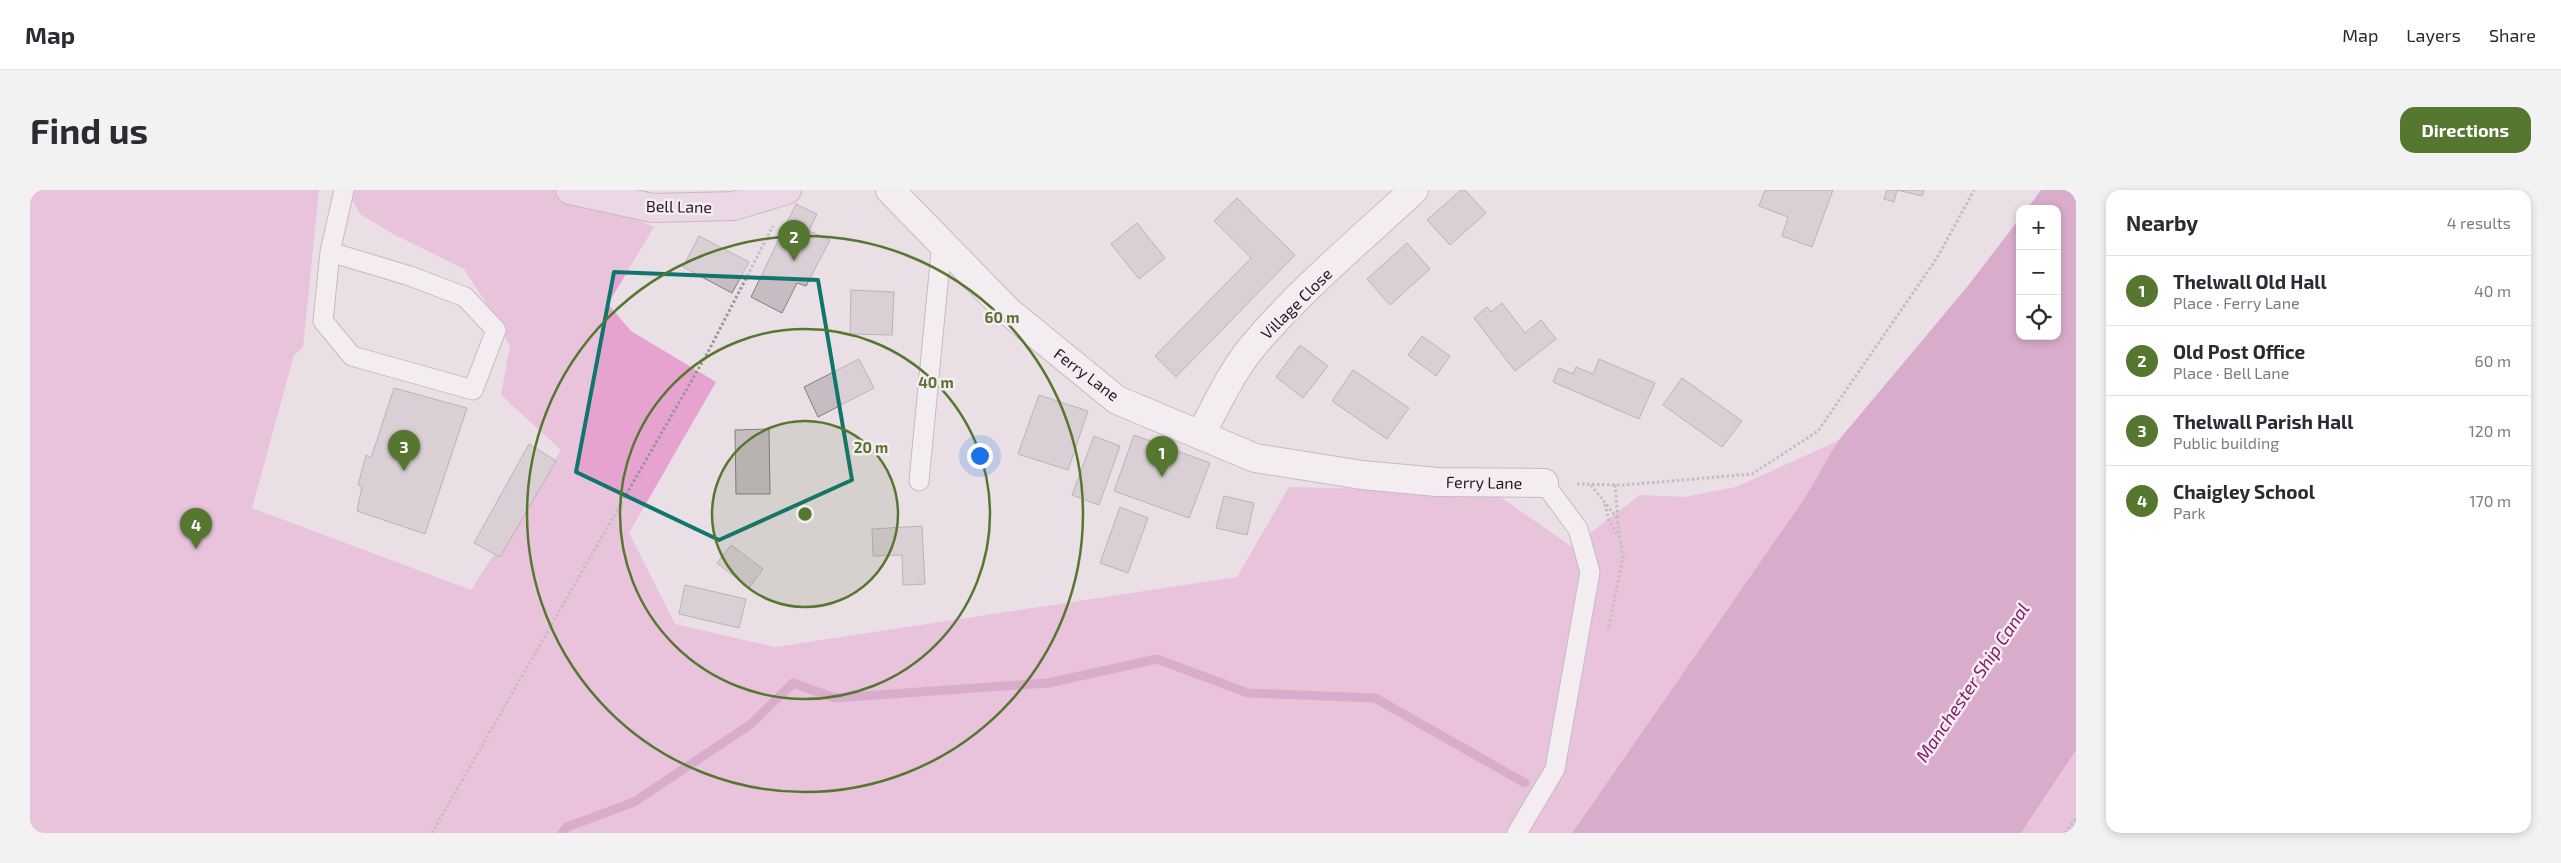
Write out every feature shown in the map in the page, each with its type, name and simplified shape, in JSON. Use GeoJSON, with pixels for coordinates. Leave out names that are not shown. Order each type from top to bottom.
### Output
{"type":"FeatureCollection","features":[{"type":"Feature","properties":{"kind":"main road","name":"Bell Lane"},"geometry":{"type":"LineString","coordinates":[[570,190],[653,208],[734,206],[787,190]]}},
{"type":"Feature","properties":{"kind":"street","name":"Ferry Lane"},"geometry":{"type":"LineString","coordinates":[[890,190],[1008,311],[1117,400],[1255,458],[1362,476],[1437,482],[1544,483]]}},
{"type":"Feature","properties":{"kind":"street","name":"Village Close"},"geometry":{"type":"LineString","coordinates":[[1200,435],[1253,346],[1306,291],[1414,190]]}},
{"type":"Feature","properties":{"kind":"lane"},"geometry":{"type":"LineString","coordinates":[[330,252],[410,276],[465,297],[496,330],[473,390],[352,356],[323,321],[330,252],[344,190]]}},
{"type":"Feature","properties":{"kind":"lane"},"geometry":{"type":"LineString","coordinates":[[919,481],[942,242]]}},
{"type":"Feature","properties":{"kind":"lane"},"geometry":{"type":"LineString","coordinates":[[1517,833],[1555,769],[1590,572],[1578,529],[1544,483]]}},
{"type":"Feature","properties":{"kind":"path"},"geometry":{"type":"LineString","coordinates":[[1544,483],[1615,485],[1752,474],[1818,431],[1937,258],[1974,190]]}},
{"type":"Feature","properties":{"kind":"path"},"geometry":{"type":"LineString","coordinates":[[432,833],[708,352],[774,224]]}},
{"type":"Feature","properties":{"kind":"path"},"geometry":{"type":"LineString","coordinates":[[1590,485],[1617,518],[1620,538]]}},
{"type":"Feature","properties":{"kind":"path"},"geometry":{"type":"LineString","coordinates":[[1615,485],[1620,538]]}},
{"type":"Feature","properties":{"kind":"path"},"geometry":{"type":"LineString","coordinates":[[1605,501],[1609,521],[1620,538]]}},
{"type":"Feature","properties":{"kind":"path"},"geometry":{"type":"LineString","coordinates":[[2066,833],[2076,818]]}},
{"type":"Feature","properties":{"kind":"highlighted area"},"geometry":{"type":"Polygon","coordinates":[[[614,272],[818,280],[852,480],[719,540],[576,472],[614,272]]]}},
{"type":"Feature","properties":{"kind":"shaded area"},"geometry":{"type":"Polygon","coordinates":[[[30,190],[319,190],[303,347],[294,355],[252,508],[471,590],[561,450],[501,395],[510,346],[485,301],[464,269],[393,234],[360,214],[347,190],[570,190],[654,227],[608,304],[631,331],[716,382],[629,533],[675,624],[775,647],[1237,577],[1289,487],[1493,492],[1572,547],[1640,495],[1684,497],[1736,487],[1838,441],[1804,499],[1572,833],[30,833],[30,190]]]}},
{"type":"Feature","properties":{"kind":"shaded area"},"geometry":{"type":"Polygon","coordinates":[[[2076,750],[2076,833],[2021,833],[2076,750]]]}},
{"type":"Feature","properties":{"kind":"water","name":"Manchester Ship Canal"},"geometry":{"type":"Polygon","coordinates":[[[2041,190],[2076,190],[2076,750],[2021,833],[1572,833],[1804,499],[1838,441],[1967,287],[2016,223],[2016,340],[2061,340],[2061,205],[2030,205],[2041,190]]]}},
{"type":"Feature","properties":{"kind":"building"},"geometry":{"type":"Polygon","coordinates":[[[1461,190],[1465,190],[1486,213],[1450,245],[1427,220],[1461,190]]]}},
{"type":"Feature","properties":{"kind":"building"},"geometry":{"type":"Polygon","coordinates":[[[1765,190],[1833,190],[1812,247],[1782,236],[1788,217],[1759,206],[1765,190]]]}},
{"type":"Feature","properties":{"kind":"building"},"geometry":{"type":"Polygon","coordinates":[[[1887,190],[1897,190],[1894,202],[1884,199],[1887,190]]]}},
{"type":"Feature","properties":{"kind":"building"},"geometry":{"type":"Polygon","coordinates":[[[1897,190],[1924,190],[1922,196],[1897,190]]]}},
{"type":"Feature","properties":{"kind":"building"},"geometry":{"type":"Polygon","coordinates":[[[1237,198],[1295,255],[1176,377],[1155,356],[1251,258],[1214,221],[1237,198]]]}},
{"type":"Feature","properties":{"kind":"building"},"geometry":{"type":"Polygon","coordinates":[[[796,204],[817,214],[809,231],[830,240],[806,286],[797,283],[782,313],[751,297],[796,204]]]}},
{"type":"Feature","properties":{"kind":"building"},"geometry":{"type":"Polygon","coordinates":[[[1137,223],[1165,258],[1139,279],[1111,244],[1137,223]]]}},
{"type":"Feature","properties":{"kind":"building"},"geometry":{"type":"Polygon","coordinates":[[[699,236],[749,262],[732,293],[683,267],[699,236]]]}},
{"type":"Feature","properties":{"kind":"building"},"geometry":{"type":"Polygon","coordinates":[[[1407,243],[1430,269],[1390,305],[1367,279],[1407,243]]]}},
{"type":"Feature","properties":{"kind":"building"},"geometry":{"type":"Polygon","coordinates":[[[851,290],[894,292],[892,335],[850,334],[851,290]]]}},
{"type":"Feature","properties":{"kind":"building"},"geometry":{"type":"Polygon","coordinates":[[[1502,303],[1525,333],[1541,320],[1556,339],[1515,371],[1474,318],[1487,307],[1491,312],[1502,303]]]}},
{"type":"Feature","properties":{"kind":"building"},"geometry":{"type":"Polygon","coordinates":[[[1422,336],[1450,356],[1436,376],[1408,355],[1422,336]]]}},
{"type":"Feature","properties":{"kind":"building"},"geometry":{"type":"Polygon","coordinates":[[[1300,345],[1328,366],[1303,398],[1276,377],[1300,345]]]}},
{"type":"Feature","properties":{"kind":"building"},"geometry":{"type":"Polygon","coordinates":[[[859,359],[874,388],[818,417],[804,387],[859,359]]]}},
{"type":"Feature","properties":{"kind":"building"},"geometry":{"type":"Polygon","coordinates":[[[1599,359],[1655,383],[1639,419],[1553,382],[1559,368],[1573,374],[1576,367],[1593,374],[1599,359]]]}},
{"type":"Feature","properties":{"kind":"building"},"geometry":{"type":"Polygon","coordinates":[[[1353,370],[1409,408],[1387,439],[1332,401],[1353,370]]]}},
{"type":"Feature","properties":{"kind":"building"},"geometry":{"type":"Polygon","coordinates":[[[1682,378],[1742,421],[1722,447],[1663,405],[1682,378]]]}},
{"type":"Feature","properties":{"kind":"building"},"geometry":{"type":"Polygon","coordinates":[[[394,388],[467,408],[425,534],[357,511],[362,486],[358,485],[366,455],[371,458],[394,388]]]}},
{"type":"Feature","properties":{"kind":"building"},"geometry":{"type":"Polygon","coordinates":[[[1039,395],[1088,411],[1068,470],[1018,454],[1039,395]]]}},
{"type":"Feature","properties":{"kind":"building"},"geometry":{"type":"Polygon","coordinates":[[[769,429],[770,494],[736,494],[735,430],[769,429]]]}},
{"type":"Feature","properties":{"kind":"building"},"geometry":{"type":"Polygon","coordinates":[[[1134,435],[1210,463],[1189,518],[1114,491],[1134,435]]]}},
{"type":"Feature","properties":{"kind":"building"},"geometry":{"type":"Polygon","coordinates":[[[1094,436],[1120,446],[1099,505],[1072,495],[1094,436]]]}},
{"type":"Feature","properties":{"kind":"building"},"geometry":{"type":"Polygon","coordinates":[[[529,444],[556,461],[500,557],[474,543],[529,444]]]}},
{"type":"Feature","properties":{"kind":"building"},"geometry":{"type":"Polygon","coordinates":[[[1224,496],[1254,503],[1247,535],[1216,528],[1224,496]]]}},
{"type":"Feature","properties":{"kind":"building"},"geometry":{"type":"Polygon","coordinates":[[[1120,507],[1148,518],[1128,573],[1100,563],[1120,507]]]}},
{"type":"Feature","properties":{"kind":"building"},"geometry":{"type":"Polygon","coordinates":[[[922,526],[925,584],[903,585],[902,555],[873,556],[872,529],[922,526]]]}},
{"type":"Feature","properties":{"kind":"building"},"geometry":{"type":"Polygon","coordinates":[[[731,545],[763,569],[749,588],[717,563],[731,545]]]}},
{"type":"Feature","properties":{"kind":"building"},"geometry":{"type":"Polygon","coordinates":[[[685,585],[746,599],[739,628],[679,614],[685,585]]]}},
{"type":"Feature","properties":{"kind":"waterway"},"geometry":{"type":"LineString","coordinates":[[562,833],[567,827],[634,802],[751,724],[793,683],[835,698],[1048,683],[1157,659],[1248,693],[1375,698],[1525,783]]}},
{"type":"Feature","properties":{"kind":"place","name":"Old Post Office"},"geometry":{"type":"Point","coordinates":[794,261]}},
{"type":"Feature","properties":{"kind":"place","name":"Thelwall Parish Hall"},"geometry":{"type":"Point","coordinates":[404,471]}},
{"type":"Feature","properties":{"kind":"place","name":"Thelwall Old Hall"},"geometry":{"type":"Point","coordinates":[1162,477]}},
{"type":"Feature","properties":{"kind":"place","name":"Chaigley School"},"geometry":{"type":"Point","coordinates":[196,549]}}]}
